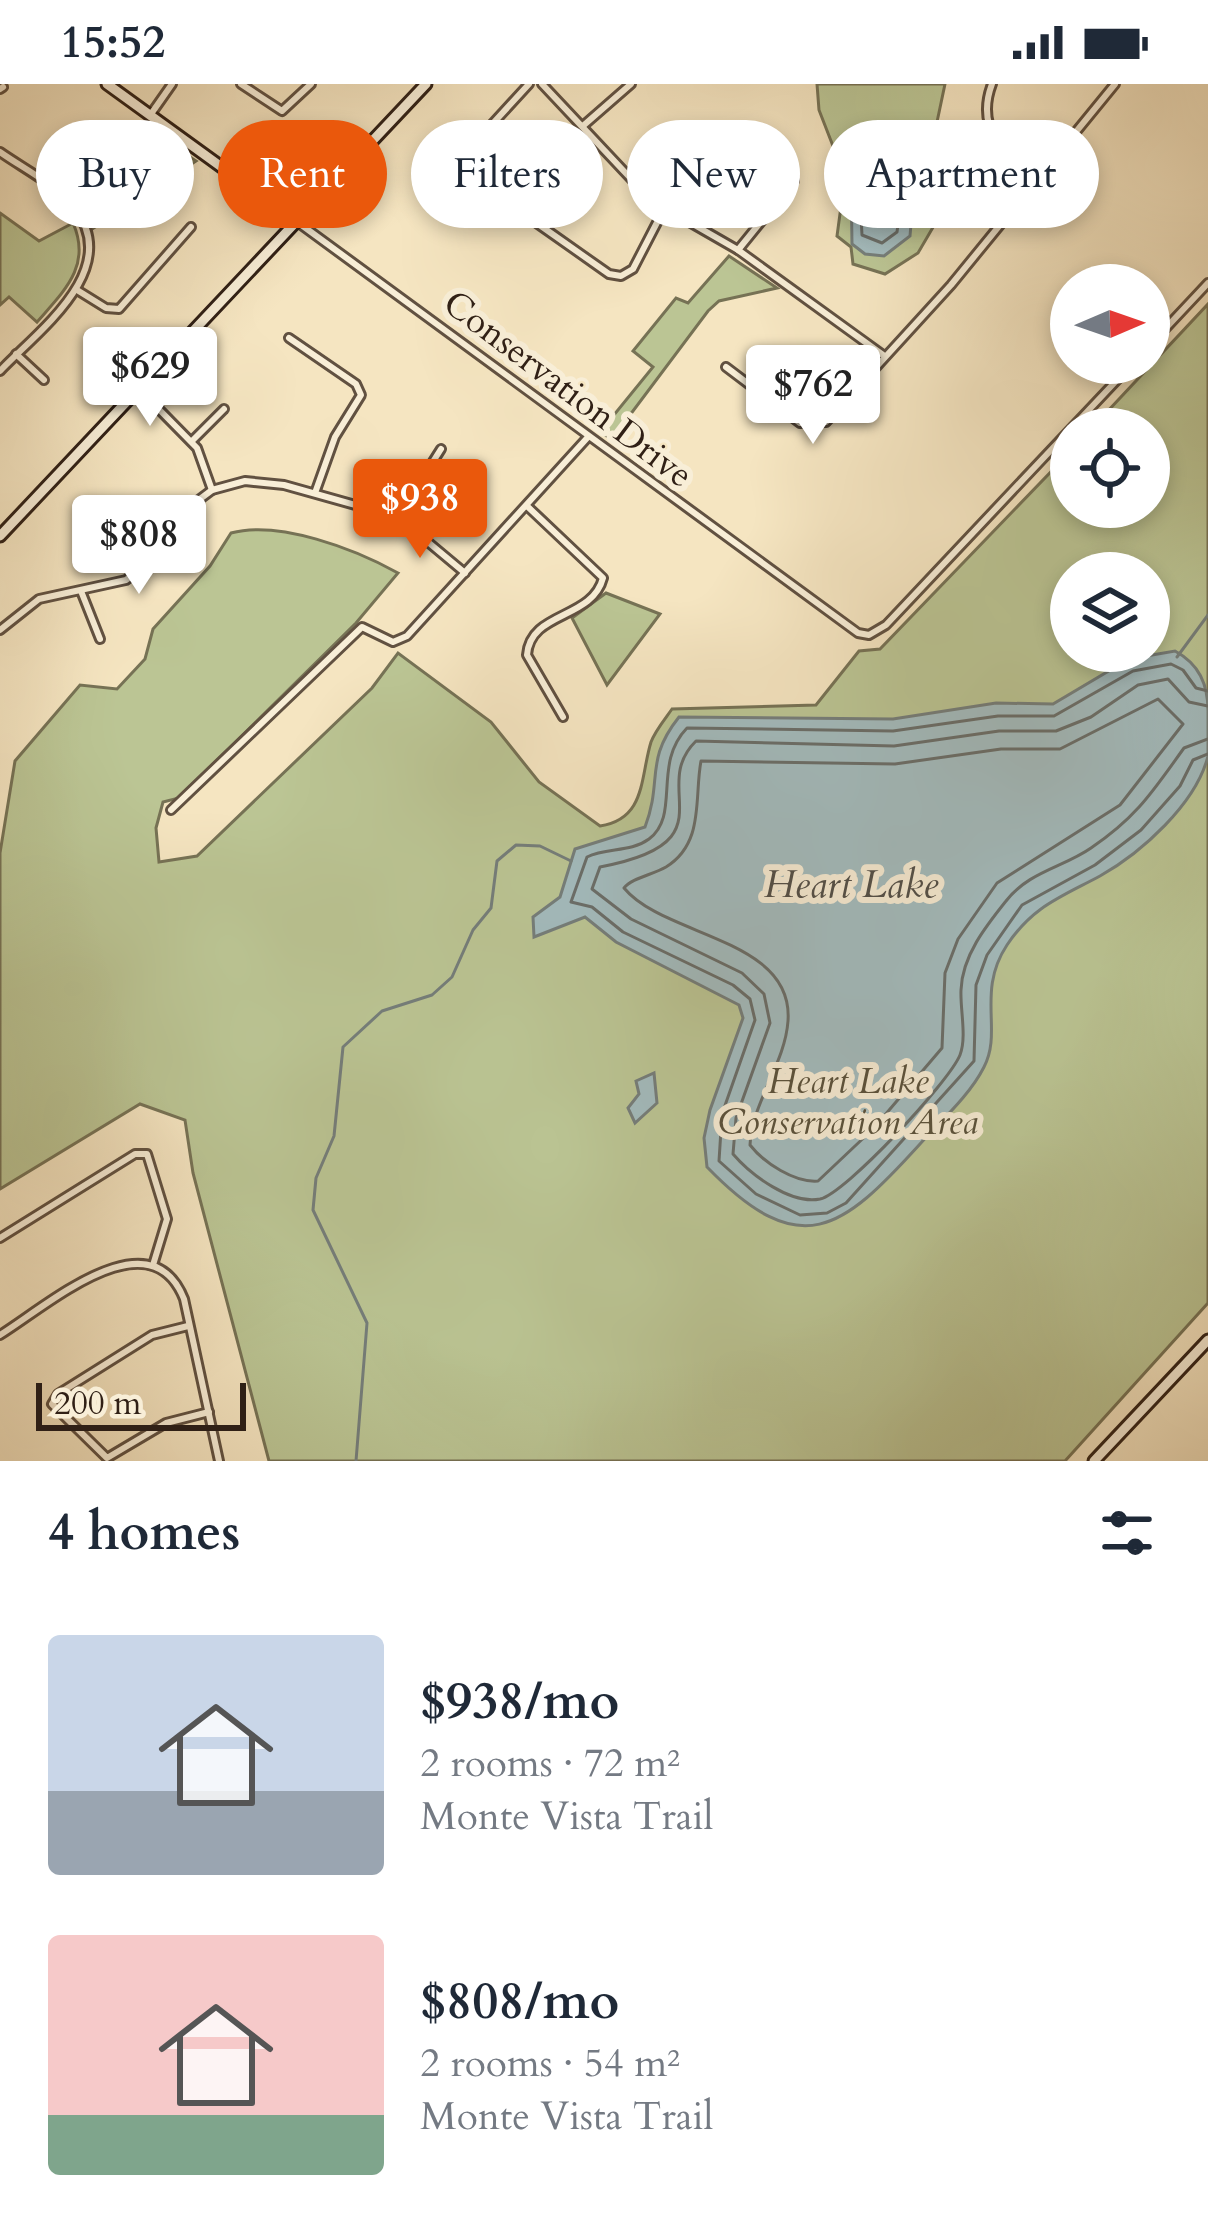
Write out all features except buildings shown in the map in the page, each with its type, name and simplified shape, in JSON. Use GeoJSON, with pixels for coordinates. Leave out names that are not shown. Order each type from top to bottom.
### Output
{"type":"FeatureCollection","features":[{"type":"Feature","properties":{"kind":"main road","name":"Conservation Drive"},"geometry":{"type":"LineString","coordinates":[[106,84],[218,163]]}},
{"type":"Feature","properties":{"kind":"main road"},"geometry":{"type":"LineString","coordinates":[[387,125],[426,84]]}},
{"type":"Feature","properties":{"kind":"main road"},"geometry":{"type":"LineString","coordinates":[[0,536],[289,228]]}},
{"type":"Feature","properties":{"kind":"main road"},"geometry":{"type":"LineString","coordinates":[[1094,1461],[1208,1340]]}},
{"type":"Feature","properties":{"kind":"street"},"geometry":{"type":"LineString","coordinates":[[151,114],[172,84]]}},
{"type":"Feature","properties":{"kind":"street"},"geometry":{"type":"LineString","coordinates":[[241,84],[282,111],[311,84]]}},
{"type":"Feature","properties":{"kind":"street"},"geometry":{"type":"LineString","coordinates":[[529,84],[482,138],[531,219],[610,274],[621,276],[633,268],[654,228]]}},
{"type":"Feature","properties":{"kind":"street"},"geometry":{"type":"LineString","coordinates":[[542,84],[579,120]]}},
{"type":"Feature","properties":{"kind":"street"},"geometry":{"type":"LineString","coordinates":[[590,120],[631,84]]}},
{"type":"Feature","properties":{"kind":"street"},"geometry":{"type":"LineString","coordinates":[[988,120],[992,84]]}},
{"type":"Feature","properties":{"kind":"street"},"geometry":{"type":"LineString","coordinates":[[1086,120],[1115,84]]}},
{"type":"Feature","properties":{"kind":"street"},"geometry":{"type":"LineString","coordinates":[[603,148],[627,177]]}},
{"type":"Feature","properties":{"kind":"street"},"geometry":{"type":"LineString","coordinates":[[0,152],[36,177]]}},
{"type":"Feature","properties":{"kind":"street"},"geometry":{"type":"LineString","coordinates":[[0,371],[77,290],[88,258],[84,228]]}},
{"type":"Feature","properties":{"kind":"street"},"geometry":{"type":"LineString","coordinates":[[77,290],[106,308],[119,309],[189,228]]}},
{"type":"Feature","properties":{"kind":"street","name":"Conservation Drive"},"geometry":{"type":"LineString","coordinates":[[305,228],[842,623],[869,635],[886,625],[1113,384]]}},
{"type":"Feature","properties":{"kind":"street"},"geometry":{"type":"LineString","coordinates":[[698,228],[738,250],[884,355]]}},
{"type":"Feature","properties":{"kind":"street"},"geometry":{"type":"LineString","coordinates":[[738,250],[756,228]]}},
{"type":"Feature","properties":{"kind":"street"},"geometry":{"type":"LineString","coordinates":[[726,367],[808,426],[826,422],[998,228]]}},
{"type":"Feature","properties":{"kind":"street"},"geometry":{"type":"LineString","coordinates":[[1170,324],[1208,283]]}},
{"type":"Feature","properties":{"kind":"street"},"geometry":{"type":"LineString","coordinates":[[289,338],[356,384],[361,395],[339,429],[315,494]]}},
{"type":"Feature","properties":{"kind":"street"},"geometry":{"type":"LineString","coordinates":[[16,354],[44,380]]}},
{"type":"Feature","properties":{"kind":"street"},"geometry":{"type":"LineString","coordinates":[[139,389],[192,441],[212,490]]}},
{"type":"Feature","properties":{"kind":"street"},"geometry":{"type":"LineString","coordinates":[[192,441],[224,409]]}},
{"type":"Feature","properties":{"kind":"street"},"geometry":{"type":"LineString","coordinates":[[171,810],[362,626],[400,641],[587,437]]}},
{"type":"Feature","properties":{"kind":"street"},"geometry":{"type":"LineString","coordinates":[[398,518],[441,449]]}},
{"type":"Feature","properties":{"kind":"street"},"geometry":{"type":"LineString","coordinates":[[0,630],[28,605],[126,580],[184,511],[212,490],[257,481],[398,518],[465,573]]}},
{"type":"Feature","properties":{"kind":"street"},"geometry":{"type":"LineString","coordinates":[[526,506],[603,578],[593,598],[545,624],[527,644],[526,655],[563,717]]}},
{"type":"Feature","properties":{"kind":"street"},"geometry":{"type":"LineString","coordinates":[[127,508],[134,522],[160,541]]}},
{"type":"Feature","properties":{"kind":"street"},"geometry":{"type":"LineString","coordinates":[[81,591],[100,639]]}},
{"type":"Feature","properties":{"kind":"street"},"geometry":{"type":"LineString","coordinates":[[0,1238],[135,1154],[147,1154],[166,1219],[153,1265]]}},
{"type":"Feature","properties":{"kind":"street"},"geometry":{"type":"LineString","coordinates":[[0,1335],[111,1266],[153,1265],[178,1286],[220,1461]]}},
{"type":"Feature","properties":{"kind":"street"},"geometry":{"type":"LineString","coordinates":[[188,1326],[152,1336],[58,1394],[52,1404],[107,1458],[166,1423],[209,1412]]}},
{"type":"Feature","properties":{"kind":"green space"},"geometry":{"type":"Polygon","coordinates":[[[817,84],[945,84],[937,120],[824,123],[817,84]]]}},
{"type":"Feature","properties":{"kind":"green space"},"geometry":{"type":"Polygon","coordinates":[[[0,213],[39,241],[64,228],[75,228],[77,265],[37,322],[9,297],[0,305],[0,213]]]}},
{"type":"Feature","properties":{"kind":"green space"},"geometry":{"type":"Polygon","coordinates":[[[838,228],[933,228],[918,253],[885,274],[853,264],[851,247],[837,236],[838,228]]]}},
{"type":"Feature","properties":{"kind":"green space"},"geometry":{"type":"Polygon","coordinates":[[[729,256],[777,288],[719,301],[612,439],[600,432],[653,367],[633,351],[676,298],[688,303],[729,256]]]}},
{"type":"Feature","properties":{"kind":"green space","name":"Heart Lake Conservation Area"},"geometry":{"type":"Polygon","coordinates":[[[1208,304],[1208,1303],[1065,1461],[269,1461],[193,1173],[185,1120],[140,1104],[0,1189],[0,853],[15,761],[80,685],[117,689],[145,659],[153,629],[210,566],[231,533],[271,530],[294,534],[339,546],[398,573],[356,623],[179,798],[163,802],[156,828],[159,862],[197,856],[372,688],[398,653],[491,722],[539,782],[600,826],[615,822],[633,806],[651,742],[672,709],[816,705],[859,651],[880,649],[1050,473],[1050,528],[1170,528],[1170,408],[1111,408],[1133,384],[1170,384],[1170,345],[1208,304]]]}},
{"type":"Feature","properties":{"kind":"green space"},"geometry":{"type":"Polygon","coordinates":[[[606,593],[660,614],[607,685],[572,618],[606,593]]]}},
{"type":"Feature","properties":{"kind":"water"},"geometry":{"type":"Polygon","coordinates":[[[852,228],[911,228],[910,236],[884,256],[865,254],[852,244],[852,228]]]}},
{"type":"Feature","properties":{"kind":"water","name":"Heart Lake"},"geometry":{"type":"Polygon","coordinates":[[[1170,652],[1183,656],[1196,669],[1208,701],[1208,756],[1192,792],[1132,854],[1049,904],[1017,932],[993,979],[989,1053],[978,1077],[892,1174],[843,1215],[820,1224],[795,1225],[769,1216],[707,1167],[704,1138],[743,1018],[739,1005],[616,942],[585,917],[534,937],[533,917],[560,897],[575,849],[645,827],[661,746],[679,717],[893,719],[996,703],[1053,704],[1107,672],[1170,672],[1170,652]]]}},
{"type":"Feature","properties":{"kind":"water"},"geometry":{"type":"Polygon","coordinates":[[[654,1073],[657,1103],[635,1123],[628,1108],[639,1094],[636,1081],[654,1073]]]}},
{"type":"Feature","properties":{"kind":"waterway"},"geometry":{"type":"LineString","coordinates":[[1177,657],[1208,615]]}},
{"type":"Feature","properties":{"kind":"waterway"},"geometry":{"type":"LineString","coordinates":[[356,1461],[367,1323],[313,1210],[316,1178],[334,1136],[343,1047],[382,1011],[432,995],[452,977],[473,930],[491,908],[497,861],[516,845],[540,846],[571,861]]}}]}
